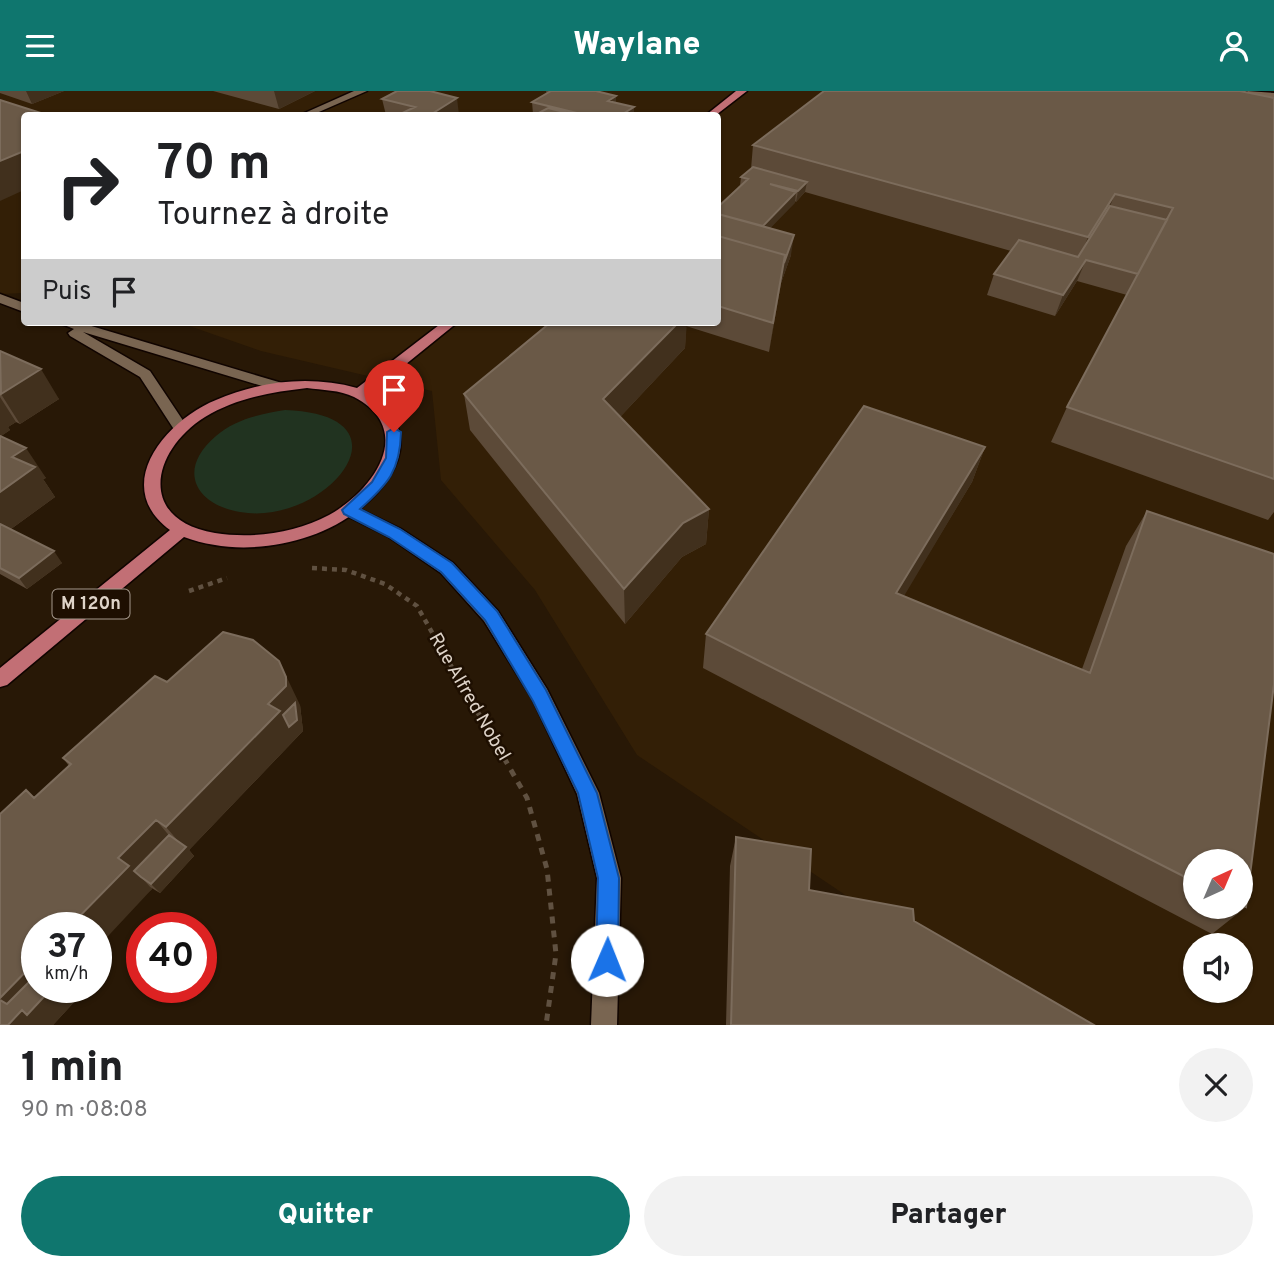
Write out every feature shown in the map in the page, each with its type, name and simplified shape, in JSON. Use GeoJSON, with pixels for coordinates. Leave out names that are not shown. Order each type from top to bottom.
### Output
{"type":"FeatureCollection","features":[{"type":"Feature","properties":{"kind":"main road"},"geometry":{"type":"LineString","coordinates":[[715,112],[742,91]]}},
{"type":"Feature","properties":{"kind":"main road"},"geometry":{"type":"LineString","coordinates":[[359,394],[446,326]]}},
{"type":"Feature","properties":{"kind":"main road"},"geometry":{"type":"LineString","coordinates":[[321,385],[359,394],[382,410],[394,432],[393,458],[377,485],[349,510],[318,527],[282,538],[245,542],[210,540],[182,529],[162,513],[151,493],[152,471],[162,449],[180,428],[208,409],[242,394],[277,386],[321,385]]}},
{"type":"Feature","properties":{"kind":"main road","name":"M 120n"},"geometry":{"type":"LineString","coordinates":[[0,678],[182,529]]}},
{"type":"Feature","properties":{"kind":"street"},"geometry":{"type":"LineString","coordinates":[[312,112],[362,91]]}},
{"type":"Feature","properties":{"kind":"street"},"geometry":{"type":"LineString","coordinates":[[1252,91],[1274,96]]}},
{"type":"Feature","properties":{"kind":"street"},"geometry":{"type":"LineString","coordinates":[[0,298],[21,307]]}},
{"type":"Feature","properties":{"kind":"street"},"geometry":{"type":"LineString","coordinates":[[64,326],[145,373],[180,428]]}},
{"type":"Feature","properties":{"kind":"street"},"geometry":{"type":"LineString","coordinates":[[77,326],[277,386]]}},
{"type":"Feature","properties":{"kind":"street"},"geometry":{"type":"LineString","coordinates":[[349,510],[395,533],[447,568],[491,615],[552,720],[587,793],[609,878],[604,1025]]}},
{"type":"Feature","properties":{"kind":"path","name":"Rue Alfred Nobel"},"geometry":{"type":"LineString","coordinates":[[307,568],[346,570],[385,584],[417,606],[527,797],[547,869],[556,954],[546,1025]]}},
{"type":"Feature","properties":{"kind":"path"},"geometry":{"type":"LineString","coordinates":[[188,591],[231,577]]}},
{"type":"Feature","properties":{"kind":"shaded area"},"geometry":{"type":"Polygon","coordinates":[[[0,91],[1274,91],[1274,1025],[1039,1025],[637,755],[535,590],[441,480],[432,391],[261,351],[189,326],[721,326],[721,112],[21,112],[21,293],[0,294],[0,91]]]}},
{"type":"Feature","properties":{"kind":"green space"},"geometry":{"type":"Polygon","coordinates":[[[285,410],[325,416],[346,430],[352,448],[345,469],[327,488],[302,503],[272,512],[240,512],[224,508],[202,493],[194,472],[204,448],[216,436],[240,421],[285,410]]]}},
{"type":"Feature","properties":{"kind":"building"},"geometry":{"type":"Polygon","coordinates":[[[397,91],[430,91],[457,98],[435,112],[404,112],[415,107],[382,99],[397,91]]]}},
{"type":"Feature","properties":{"kind":"building"},"geometry":{"type":"Polygon","coordinates":[[[551,91],[596,91],[616,96],[608,101],[634,107],[626,112],[573,112],[532,102],[551,91]]]}},
{"type":"Feature","properties":{"kind":"building"},"geometry":{"type":"Polygon","coordinates":[[[824,91],[1240,91],[1274,98],[1274,479],[1067,407],[1173,208],[1115,194],[1088,237],[753,145],[824,91]]]}},
{"type":"Feature","properties":{"kind":"building"},"geometry":{"type":"Polygon","coordinates":[[[0,100],[38,112],[21,112],[21,152],[0,161],[0,100]]]}},
{"type":"Feature","properties":{"kind":"building"},"geometry":{"type":"Polygon","coordinates":[[[548,108],[564,112],[541,112],[548,108]]]}},
{"type":"Feature","properties":{"kind":"building"},"geometry":{"type":"Polygon","coordinates":[[[753,167],[807,182],[798,191],[770,184],[796,192],[763,226],[721,215],[721,204],[748,179],[741,177],[753,167]]]}},
{"type":"Feature","properties":{"kind":"building"},"geometry":{"type":"Polygon","coordinates":[[[1110,206],[1167,220],[1138,274],[1086,260],[1063,295],[994,274],[1019,240],[1078,257],[1110,206]]]}},
{"type":"Feature","properties":{"kind":"building"},"geometry":{"type":"Polygon","coordinates":[[[721,215],[794,235],[784,263],[785,255],[721,237],[721,215]]]}},
{"type":"Feature","properties":{"kind":"building"},"geometry":{"type":"Polygon","coordinates":[[[721,237],[785,255],[773,323],[721,307],[721,237]]]}},
{"type":"Feature","properties":{"kind":"building"},"geometry":{"type":"Polygon","coordinates":[[[546,326],[675,326],[603,399],[709,509],[683,523],[624,589],[464,394],[546,326]]]}},
{"type":"Feature","properties":{"kind":"building"},"geometry":{"type":"Polygon","coordinates":[[[0,351],[41,369],[1,394],[0,351]]]}},
{"type":"Feature","properties":{"kind":"building"},"geometry":{"type":"Polygon","coordinates":[[[864,406],[985,447],[896,593],[1090,673],[1147,511],[1274,554],[1274,684],[1253,851],[1253,849],[1183,849],[1183,876],[706,634],[864,406]]]}},
{"type":"Feature","properties":{"kind":"building"},"geometry":{"type":"Polygon","coordinates":[[[0,436],[26,448],[12,457],[35,467],[0,492],[0,436]]]}},
{"type":"Feature","properties":{"kind":"building"},"geometry":{"type":"Polygon","coordinates":[[[0,524],[54,551],[19,578],[0,568],[0,524]]]}},
{"type":"Feature","properties":{"kind":"building"},"geometry":{"type":"Polygon","coordinates":[[[223,632],[253,640],[279,661],[286,677],[286,686],[268,704],[280,711],[166,827],[156,820],[118,858],[129,866],[84,912],[21,912],[21,976],[0,998],[0,814],[26,790],[34,798],[71,764],[63,758],[155,676],[167,682],[223,632]]]}},
{"type":"Feature","properties":{"kind":"building"},"geometry":{"type":"Polygon","coordinates":[[[295,703],[297,720],[289,727],[283,715],[295,703]]]}},
{"type":"Feature","properties":{"kind":"building"},"geometry":{"type":"Polygon","coordinates":[[[169,835],[186,847],[151,884],[134,871],[169,835]]]}},
{"type":"Feature","properties":{"kind":"building"},"geometry":{"type":"Polygon","coordinates":[[[736,837],[811,849],[809,890],[913,909],[914,921],[1094,1025],[731,1025],[736,837]]]}},
{"type":"Feature","properties":{"kind":"building"},"geometry":{"type":"Polygon","coordinates":[[[21,990],[21,1003],[38,1003],[27,1015],[22,1010],[8,1025],[0,1025],[0,1000],[7,1004],[21,990]]]}},
{"type":"Feature","properties":{"kind":"route"},"geometry":{"type":"LineString","coordinates":[[394,432],[393,458],[377,485],[349,510],[395,533],[447,568],[491,615],[540,695],[587,793],[609,878],[607,960]]}}]}
